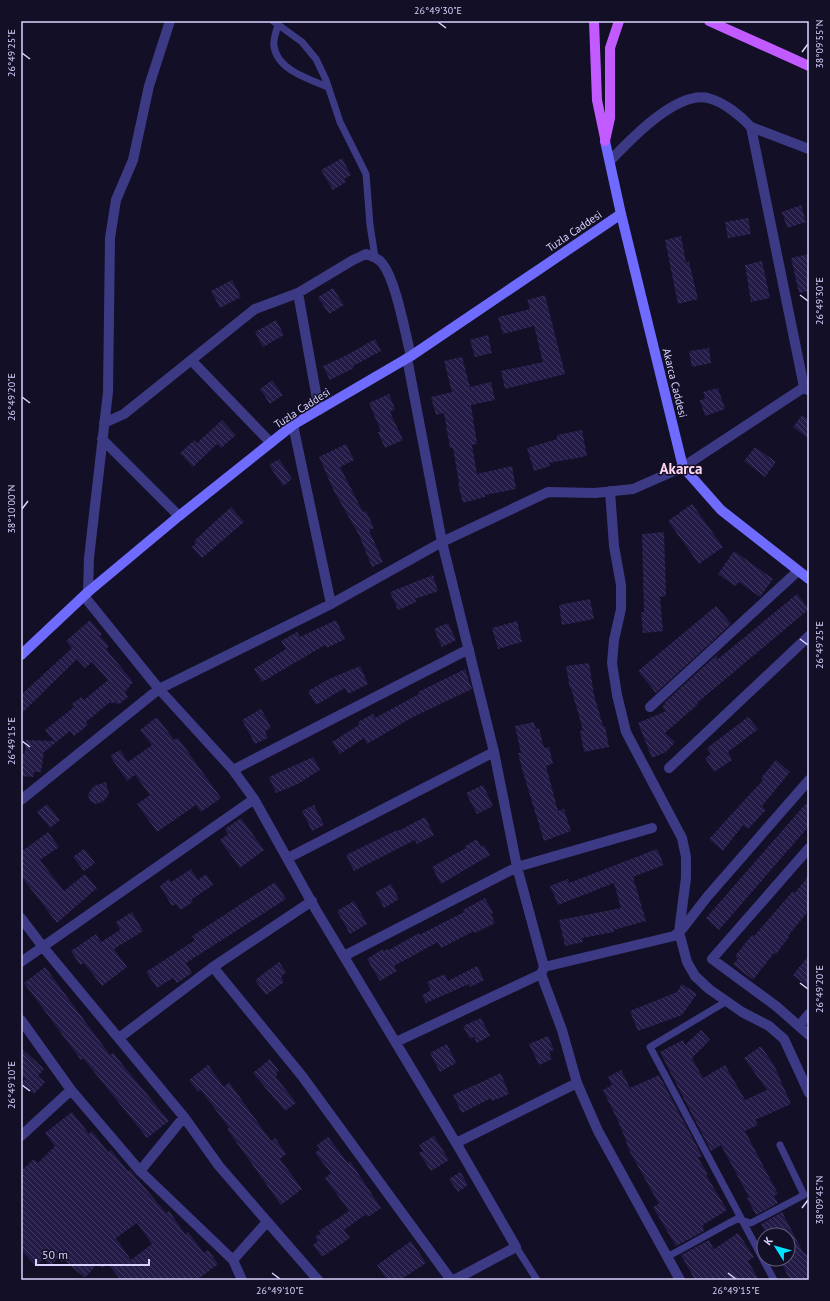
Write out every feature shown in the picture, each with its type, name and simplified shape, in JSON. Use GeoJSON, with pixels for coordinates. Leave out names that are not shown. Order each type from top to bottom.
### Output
{"type":"FeatureCollection","features":[{"type":"Feature","properties":{"kind":"main road"},"geometry":{"type":"LineString","coordinates":[[594,21],[597,100],[605,141]]}},
{"type":"Feature","properties":{"kind":"main road"},"geometry":{"type":"LineString","coordinates":[[605,141],[610,118],[610,48],[619,21]]}},
{"type":"Feature","properties":{"kind":"main road"},"geometry":{"type":"LineString","coordinates":[[709,21],[809,66]]}},
{"type":"Feature","properties":{"kind":"main road","name":"Akarca Caddesi"},"geometry":{"type":"LineString","coordinates":[[605,141],[621,214],[683,467],[721,510],[809,578]]}},
{"type":"Feature","properties":{"kind":"main road","name":"Tuzla Caddesi"},"geometry":{"type":"LineString","coordinates":[[21,655],[86,594],[179,516],[293,425],[409,357],[621,214]]}},
{"type":"Feature","properties":{"kind":"street"},"geometry":{"type":"LineString","coordinates":[[170,21],[149,86],[133,160],[116,200],[110,238],[108,392],[86,594],[159,689],[233,770],[254,799],[344,956],[456,1143],[516,1247],[454,1280]]}},
{"type":"Feature","properties":{"kind":"street"},"geometry":{"type":"LineString","coordinates":[[610,161],[645,125],[687,101],[699,98],[708,98],[720,103],[751,127],[809,149]]}},
{"type":"Feature","properties":{"kind":"street"},"geometry":{"type":"LineString","coordinates":[[21,800],[159,689],[331,604],[442,542],[548,492],[633,489],[683,467],[807,387],[751,127]]}},
{"type":"Feature","properties":{"kind":"street"},"geometry":{"type":"LineString","coordinates":[[104,423],[124,414],[255,309],[298,293],[353,260],[366,254],[375,257],[382,262],[390,277],[409,357],[442,542],[494,752],[517,867],[542,971],[578,1082],[598,1131],[680,1280]]}},
{"type":"Feature","properties":{"kind":"street"},"geometry":{"type":"LineString","coordinates":[[298,293],[319,410]]}},
{"type":"Feature","properties":{"kind":"street"},"geometry":{"type":"LineString","coordinates":[[192,360],[271,443]]}},
{"type":"Feature","properties":{"kind":"street"},"geometry":{"type":"LineString","coordinates":[[293,425],[331,604]]}},
{"type":"Feature","properties":{"kind":"street"},"geometry":{"type":"LineString","coordinates":[[102,439],[179,516]]}},
{"type":"Feature","properties":{"kind":"street"},"geometry":{"type":"LineString","coordinates":[[610,491],[614,546],[621,585],[621,609],[614,640],[612,664],[626,732],[682,838],[686,857],[686,878],[679,932],[687,962],[695,976],[742,1012],[769,1026],[784,1039],[809,1093]]}},
{"type":"Feature","properties":{"kind":"street"},"geometry":{"type":"LineString","coordinates":[[650,707],[798,571]]}},
{"type":"Feature","properties":{"kind":"street"},"geometry":{"type":"LineString","coordinates":[[669,768],[809,636]]}},
{"type":"Feature","properties":{"kind":"street"},"geometry":{"type":"LineString","coordinates":[[233,770],[469,648]]}},
{"type":"Feature","properties":{"kind":"street"},"geometry":{"type":"LineString","coordinates":[[288,858],[494,752]]}},
{"type":"Feature","properties":{"kind":"street"},"geometry":{"type":"LineString","coordinates":[[396,1042],[542,971],[674,936],[809,780]]}},
{"type":"Feature","properties":{"kind":"street"},"geometry":{"type":"LineString","coordinates":[[21,962],[254,799]]}},
{"type":"Feature","properties":{"kind":"street"},"geometry":{"type":"LineString","coordinates":[[344,956],[517,867],[652,828]]}},
{"type":"Feature","properties":{"kind":"street"},"geometry":{"type":"LineString","coordinates":[[809,848],[712,959],[776,1006],[809,1035]]}},
{"type":"Feature","properties":{"kind":"street"},"geometry":{"type":"LineString","coordinates":[[119,1038],[213,967],[312,901]]}},
{"type":"Feature","properties":{"kind":"street"},"geometry":{"type":"LineString","coordinates":[[21,918],[43,947],[184,1118],[219,1166],[318,1280]]}},
{"type":"Feature","properties":{"kind":"street"},"geometry":{"type":"LineString","coordinates":[[213,967],[302,1076],[451,1280]]}},
{"type":"Feature","properties":{"kind":"street"},"geometry":{"type":"LineString","coordinates":[[799,1026],[809,1014]]}},
{"type":"Feature","properties":{"kind":"street"},"geometry":{"type":"LineString","coordinates":[[21,1020],[71,1090],[140,1171],[233,1260],[241,1280]]}},
{"type":"Feature","properties":{"kind":"street"},"geometry":{"type":"LineString","coordinates":[[456,1143],[578,1082]]}},
{"type":"Feature","properties":{"kind":"street"},"geometry":{"type":"LineString","coordinates":[[21,1136],[71,1090]]}},
{"type":"Feature","properties":{"kind":"street"},"geometry":{"type":"LineString","coordinates":[[140,1171],[184,1118]]}},
{"type":"Feature","properties":{"kind":"street"},"geometry":{"type":"LineString","coordinates":[[233,1260],[267,1222]]}},
{"type":"Feature","properties":{"kind":"lane"},"geometry":{"type":"LineString","coordinates":[[328,87],[298,74],[284,65],[277,58],[273,40],[275,23],[294,36],[316,60],[328,87],[340,122],[366,174],[370,226],[375,257]]}},
{"type":"Feature","properties":{"kind":"lane"},"geometry":{"type":"LineString","coordinates":[[727,1001],[650,1047],[774,1280]]}},
{"type":"Feature","properties":{"kind":"lane"},"geometry":{"type":"LineString","coordinates":[[668,1257],[737,1219],[743,1222],[751,1223],[804,1195],[780,1145]]}},
{"type":"Feature","properties":{"kind":"lane"},"geometry":{"type":"LineString","coordinates":[[516,1247],[537,1280]]}},
{"type":"Feature","properties":{"kind":"building"},"geometry":{"type":"Polygon","coordinates":[[[342,158],[351,175],[344,179],[346,182],[333,190],[321,170],[342,158]]]}},
{"type":"Feature","properties":{"kind":"building"},"geometry":{"type":"Polygon","coordinates":[[[801,205],[806,222],[787,228],[782,212],[801,205]]]}},
{"type":"Feature","properties":{"kind":"building"},"geometry":{"type":"Polygon","coordinates":[[[748,218],[751,234],[728,238],[725,222],[748,218]]]}},
{"type":"Feature","properties":{"kind":"building"},"geometry":{"type":"Polygon","coordinates":[[[681,236],[686,262],[689,262],[698,299],[678,304],[665,240],[681,236]]]}},
{"type":"Feature","properties":{"kind":"building"},"geometry":{"type":"Polygon","coordinates":[[[809,254],[809,291],[799,293],[791,258],[809,254]]]}},
{"type":"Feature","properties":{"kind":"building"},"geometry":{"type":"Polygon","coordinates":[[[762,261],[770,298],[751,302],[745,265],[762,261]]]}},
{"type":"Feature","properties":{"kind":"building"},"geometry":{"type":"Polygon","coordinates":[[[232,280],[241,297],[220,308],[211,291],[232,280]]]}},
{"type":"Feature","properties":{"kind":"building"},"geometry":{"type":"Polygon","coordinates":[[[333,288],[344,305],[329,314],[318,297],[333,288]]]}},
{"type":"Feature","properties":{"kind":"building"},"geometry":{"type":"Polygon","coordinates":[[[545,295],[565,374],[505,389],[501,371],[543,362],[534,326],[503,334],[498,317],[530,309],[527,300],[545,295]]]}},
{"type":"Feature","properties":{"kind":"building"},"geometry":{"type":"Polygon","coordinates":[[[276,320],[284,335],[263,347],[255,332],[276,320]]]}},
{"type":"Feature","properties":{"kind":"building"},"geometry":{"type":"Polygon","coordinates":[[[488,335],[492,353],[475,357],[470,340],[488,335]]]}},
{"type":"Feature","properties":{"kind":"building"},"geometry":{"type":"Polygon","coordinates":[[[375,339],[381,351],[353,366],[354,368],[330,380],[323,366],[347,355],[375,339]]]}},
{"type":"Feature","properties":{"kind":"building"},"geometry":{"type":"Polygon","coordinates":[[[709,348],[711,363],[692,367],[689,351],[709,348]]]}},
{"type":"Feature","properties":{"kind":"building"},"geometry":{"type":"Polygon","coordinates":[[[462,357],[470,387],[491,382],[495,400],[471,405],[477,444],[472,445],[477,474],[512,466],[516,489],[485,495],[485,497],[463,503],[458,484],[453,448],[450,448],[444,413],[436,415],[431,397],[452,392],[444,361],[462,357]]]}},
{"type":"Feature","properties":{"kind":"building"},"geometry":{"type":"Polygon","coordinates":[[[272,380],[283,395],[270,404],[260,389],[272,380]]]}},
{"type":"Feature","properties":{"kind":"building"},"geometry":{"type":"Polygon","coordinates":[[[718,388],[725,409],[705,416],[700,400],[705,399],[703,392],[718,388]]]}},
{"type":"Feature","properties":{"kind":"building"},"geometry":{"type":"Polygon","coordinates":[[[389,394],[395,409],[390,412],[403,440],[385,448],[378,432],[381,431],[369,403],[389,394]]]}},
{"type":"Feature","properties":{"kind":"building"},"geometry":{"type":"Polygon","coordinates":[[[802,415],[809,420],[809,439],[793,427],[802,415]]]}},
{"type":"Feature","properties":{"kind":"building"},"geometry":{"type":"Polygon","coordinates":[[[222,420],[236,435],[221,448],[217,444],[193,467],[180,453],[194,440],[197,443],[222,420]]]}},
{"type":"Feature","properties":{"kind":"building"},"geometry":{"type":"Polygon","coordinates":[[[582,430],[587,456],[549,463],[550,466],[534,471],[527,448],[557,439],[557,435],[582,430]]]}},
{"type":"Feature","properties":{"kind":"building"},"geometry":{"type":"Polygon","coordinates":[[[346,444],[354,460],[340,467],[363,512],[366,511],[374,528],[369,530],[383,562],[372,567],[359,535],[334,491],[319,457],[346,444]]]}},
{"type":"Feature","properties":{"kind":"building"},"geometry":{"type":"Polygon","coordinates":[[[755,447],[776,462],[765,477],[744,461],[755,447]]]}},
{"type":"Feature","properties":{"kind":"building"},"geometry":{"type":"Polygon","coordinates":[[[279,459],[292,479],[283,486],[269,465],[279,459]]]}},
{"type":"Feature","properties":{"kind":"building"},"geometry":{"type":"Polygon","coordinates":[[[692,504],[723,547],[699,564],[668,521],[692,504]]]}},
{"type":"Feature","properties":{"kind":"building"},"geometry":{"type":"Polygon","coordinates":[[[231,507],[244,522],[202,558],[192,547],[196,543],[194,541],[231,507]]]}},
{"type":"Feature","properties":{"kind":"building"},"geometry":{"type":"Polygon","coordinates":[[[664,532],[666,596],[660,597],[663,631],[643,633],[641,612],[644,612],[642,534],[664,532]]]}},
{"type":"Feature","properties":{"kind":"building"},"geometry":{"type":"Polygon","coordinates":[[[734,551],[773,579],[760,597],[739,582],[735,586],[718,574],[734,551]]]}},
{"type":"Feature","properties":{"kind":"building"},"geometry":{"type":"Polygon","coordinates":[[[433,575],[438,591],[415,599],[416,602],[398,610],[390,592],[433,575]]]}},
{"type":"Feature","properties":{"kind":"building"},"geometry":{"type":"Polygon","coordinates":[[[797,594],[809,609],[697,703],[698,704],[665,733],[675,742],[666,752],[652,758],[638,723],[666,711],[662,707],[665,704],[664,703],[721,651],[716,657],[718,659],[797,594]]]}},
{"type":"Feature","properties":{"kind":"building"},"geometry":{"type":"Polygon","coordinates":[[[590,599],[594,619],[562,625],[559,605],[590,599]]]}},
{"type":"Feature","properties":{"kind":"building"},"geometry":{"type":"Polygon","coordinates":[[[716,606],[731,624],[656,693],[638,671],[716,606]]]}},
{"type":"Feature","properties":{"kind":"building"},"geometry":{"type":"Polygon","coordinates":[[[90,620],[102,634],[100,636],[109,646],[106,649],[133,682],[125,692],[128,697],[118,705],[115,702],[112,704],[110,702],[86,722],[88,725],[74,736],[70,731],[44,752],[41,772],[34,772],[33,777],[21,776],[21,756],[25,752],[26,740],[54,741],[45,730],[74,707],[72,704],[81,697],[84,700],[108,680],[92,662],[85,668],[77,659],[21,714],[21,695],[72,648],[66,641],[90,620]]]}},
{"type":"Feature","properties":{"kind":"building"},"geometry":{"type":"Polygon","coordinates":[[[336,620],[345,639],[327,648],[325,645],[262,682],[254,669],[286,649],[281,641],[297,632],[300,637],[336,620]]]}},
{"type":"Feature","properties":{"kind":"building"},"geometry":{"type":"Polygon","coordinates":[[[517,621],[522,642],[498,649],[492,628],[517,621]]]}},
{"type":"Feature","properties":{"kind":"building"},"geometry":{"type":"Polygon","coordinates":[[[448,623],[456,640],[442,647],[434,629],[448,623]]]}},
{"type":"Feature","properties":{"kind":"building"},"geometry":{"type":"Polygon","coordinates":[[[589,663],[594,695],[603,726],[605,726],[609,747],[584,752],[580,731],[583,730],[571,688],[570,689],[566,666],[589,663]]]}},
{"type":"Feature","properties":{"kind":"building"},"geometry":{"type":"Polygon","coordinates":[[[360,666],[368,684],[348,694],[345,688],[316,705],[308,691],[329,679],[360,666]]]}},
{"type":"Feature","properties":{"kind":"building"},"geometry":{"type":"Polygon","coordinates":[[[465,669],[472,689],[413,717],[367,744],[364,738],[340,754],[332,742],[359,725],[358,722],[373,714],[375,718],[419,694],[418,692],[465,669]]]}},
{"type":"Feature","properties":{"kind":"building"},"geometry":{"type":"Polygon","coordinates":[[[261,709],[271,728],[265,731],[268,738],[255,744],[242,720],[261,709]]]}},
{"type":"Feature","properties":{"kind":"building"},"geometry":{"type":"Polygon","coordinates":[[[157,717],[174,740],[178,738],[221,798],[201,812],[196,805],[157,832],[137,804],[150,795],[135,775],[127,781],[110,756],[120,750],[128,762],[152,745],[140,730],[157,717]]]}},
{"type":"Feature","properties":{"kind":"building"},"geometry":{"type":"Polygon","coordinates":[[[748,717],[758,729],[728,752],[732,760],[714,772],[705,758],[711,754],[707,748],[748,717]]]}},
{"type":"Feature","properties":{"kind":"building"},"geometry":{"type":"Polygon","coordinates":[[[534,722],[536,729],[539,728],[544,748],[549,747],[553,764],[546,766],[558,811],[564,809],[571,831],[544,841],[522,769],[518,753],[521,753],[515,726],[534,722]]]}},
{"type":"Feature","properties":{"kind":"building"},"geometry":{"type":"Polygon","coordinates":[[[313,757],[320,770],[296,785],[276,793],[269,777],[313,757]]]}},
{"type":"Feature","properties":{"kind":"building"},"geometry":{"type":"Polygon","coordinates":[[[776,760],[790,772],[762,806],[766,810],[748,829],[743,825],[723,851],[709,839],[763,780],[761,778],[776,760]]]}},
{"type":"Feature","properties":{"kind":"building"},"geometry":{"type":"Polygon","coordinates":[[[106,782],[109,794],[104,801],[96,804],[90,801],[88,794],[94,786],[106,782]]]}},
{"type":"Feature","properties":{"kind":"building"},"geometry":{"type":"Polygon","coordinates":[[[483,785],[493,806],[477,814],[466,793],[483,785]]]}},
{"type":"Feature","properties":{"kind":"building"},"geometry":{"type":"Polygon","coordinates":[[[809,800],[809,826],[719,930],[706,918],[809,800]]]}},
{"type":"Feature","properties":{"kind":"building"},"geometry":{"type":"Polygon","coordinates":[[[47,804],[60,820],[50,828],[37,812],[47,804]]]}},
{"type":"Feature","properties":{"kind":"building"},"geometry":{"type":"Polygon","coordinates":[[[314,805],[324,825],[312,831],[302,811],[314,805]]]}},
{"type":"Feature","properties":{"kind":"building"},"geometry":{"type":"Polygon","coordinates":[[[425,817],[434,835],[417,844],[415,840],[354,871],[346,855],[425,817]]]}},
{"type":"Feature","properties":{"kind":"building"},"geometry":{"type":"Polygon","coordinates":[[[241,818],[264,850],[240,868],[220,840],[228,834],[225,829],[241,818]]]}},
{"type":"Feature","properties":{"kind":"building"},"geometry":{"type":"Polygon","coordinates":[[[48,832],[59,847],[40,860],[64,891],[85,874],[97,888],[57,923],[21,876],[21,852],[48,832]]]}},
{"type":"Feature","properties":{"kind":"building"},"geometry":{"type":"Polygon","coordinates":[[[477,839],[481,847],[484,845],[490,855],[441,884],[432,867],[466,848],[465,846],[477,839]]]}},
{"type":"Feature","properties":{"kind":"building"},"geometry":{"type":"Polygon","coordinates":[[[84,849],[95,863],[84,871],[73,857],[84,849]]]}},
{"type":"Feature","properties":{"kind":"building"},"geometry":{"type":"Polygon","coordinates":[[[657,849],[664,865],[633,877],[646,921],[613,930],[614,932],[582,938],[583,942],[565,946],[559,920],[621,908],[614,883],[558,905],[550,886],[568,879],[569,883],[657,849]]]}},
{"type":"Feature","properties":{"kind":"building"},"geometry":{"type":"Polygon","coordinates":[[[191,869],[198,880],[206,874],[213,885],[191,900],[193,902],[180,910],[176,904],[172,906],[160,886],[169,879],[171,882],[191,869]]]}},
{"type":"Feature","properties":{"kind":"building"},"geometry":{"type":"Polygon","coordinates":[[[809,875],[809,910],[788,936],[789,937],[776,954],[774,953],[753,980],[733,964],[738,959],[735,956],[752,935],[754,936],[793,891],[795,893],[809,875]]]}},
{"type":"Feature","properties":{"kind":"building"},"geometry":{"type":"Polygon","coordinates":[[[275,882],[286,899],[186,963],[192,973],[177,983],[173,978],[157,988],[146,972],[195,940],[192,936],[275,882]]]}},
{"type":"Feature","properties":{"kind":"building"},"geometry":{"type":"Polygon","coordinates":[[[391,884],[399,899],[384,908],[376,892],[391,884]]]}},
{"type":"Feature","properties":{"kind":"building"},"geometry":{"type":"Polygon","coordinates":[[[485,898],[493,913],[491,914],[495,923],[475,933],[474,931],[441,948],[438,942],[394,966],[397,971],[380,981],[367,959],[383,949],[384,951],[389,950],[419,933],[419,935],[464,912],[463,910],[485,898]]]}},
{"type":"Feature","properties":{"kind":"building"},"geometry":{"type":"Polygon","coordinates":[[[354,901],[367,924],[350,934],[337,911],[354,901]]]}},
{"type":"Feature","properties":{"kind":"building"},"geometry":{"type":"Polygon","coordinates":[[[132,912],[143,931],[114,949],[127,967],[102,986],[84,963],[80,965],[71,951],[96,934],[101,942],[120,930],[116,922],[132,912]]]}},
{"type":"Feature","properties":{"kind":"building"},"geometry":{"type":"Polygon","coordinates":[[[809,955],[809,987],[793,975],[809,955]]]}},
{"type":"Feature","properties":{"kind":"building"},"geometry":{"type":"Polygon","coordinates":[[[279,962],[286,972],[281,977],[284,982],[266,995],[255,980],[279,962]]]}},
{"type":"Feature","properties":{"kind":"building"},"geometry":{"type":"Polygon","coordinates":[[[477,966],[484,980],[470,987],[469,984],[426,1003],[422,995],[431,990],[427,982],[445,974],[448,981],[477,966]]]}},
{"type":"Feature","properties":{"kind":"building"},"geometry":{"type":"Polygon","coordinates":[[[45,967],[110,1055],[113,1053],[169,1121],[147,1138],[83,1058],[81,1060],[24,983],[45,967]]]}},
{"type":"Feature","properties":{"kind":"building"},"geometry":{"type":"Polygon","coordinates":[[[682,984],[697,994],[682,1015],[638,1031],[630,1011],[677,992],[682,984]]]}},
{"type":"Feature","properties":{"kind":"building"},"geometry":{"type":"Polygon","coordinates":[[[481,1018],[490,1036],[477,1043],[474,1037],[470,1039],[463,1026],[481,1018]]]}},
{"type":"Feature","properties":{"kind":"building"},"geometry":{"type":"Polygon","coordinates":[[[701,1030],[710,1040],[692,1058],[703,1078],[725,1065],[745,1100],[767,1090],[744,1058],[761,1046],[774,1065],[791,1104],[755,1120],[758,1125],[745,1131],[778,1194],[774,1196],[778,1203],[756,1215],[747,1198],[749,1197],[721,1145],[711,1151],[660,1052],[683,1040],[685,1045],[701,1030]]]}},
{"type":"Feature","properties":{"kind":"building"},"geometry":{"type":"Polygon","coordinates":[[[548,1036],[554,1050],[549,1052],[552,1059],[539,1065],[529,1044],[548,1036]]]}},
{"type":"Feature","properties":{"kind":"building"},"geometry":{"type":"Polygon","coordinates":[[[447,1044],[456,1063],[440,1072],[430,1053],[447,1044]]]}},
{"type":"Feature","properties":{"kind":"building"},"geometry":{"type":"Polygon","coordinates":[[[21,1048],[44,1069],[38,1076],[45,1082],[34,1094],[21,1083],[26,1079],[21,1074],[21,1048]]]}},
{"type":"Feature","properties":{"kind":"building"},"geometry":{"type":"Polygon","coordinates":[[[270,1059],[279,1071],[276,1073],[276,1077],[296,1103],[285,1111],[253,1073],[270,1059]]]}},
{"type":"Feature","properties":{"kind":"building"},"geometry":{"type":"Polygon","coordinates":[[[208,1065],[224,1087],[229,1082],[271,1141],[275,1138],[286,1154],[280,1159],[302,1189],[281,1205],[227,1129],[229,1128],[201,1090],[198,1092],[189,1080],[208,1065]]]}},
{"type":"Feature","properties":{"kind":"building"},"geometry":{"type":"Polygon","coordinates":[[[621,1070],[630,1088],[659,1075],[702,1156],[698,1158],[708,1174],[706,1175],[727,1210],[703,1225],[704,1231],[676,1246],[653,1207],[659,1204],[630,1152],[620,1125],[603,1090],[612,1085],[608,1077],[621,1070]]]}},
{"type":"Feature","properties":{"kind":"building"},"geometry":{"type":"Polygon","coordinates":[[[501,1073],[509,1094],[492,1101],[491,1098],[462,1113],[453,1095],[501,1073]]]}},
{"type":"Feature","properties":{"kind":"building"},"geometry":{"type":"Polygon","coordinates":[[[72,1112],[89,1134],[92,1131],[108,1152],[111,1150],[128,1171],[130,1170],[166,1213],[169,1211],[185,1234],[188,1232],[204,1253],[208,1250],[218,1264],[197,1280],[121,1280],[108,1264],[102,1268],[98,1263],[85,1278],[64,1260],[62,1262],[58,1258],[50,1266],[44,1259],[36,1266],[21,1250],[21,1171],[34,1159],[38,1163],[55,1146],[45,1133],[72,1112]],[[137,1223],[116,1238],[131,1260],[152,1244],[137,1223]]]}},
{"type":"Feature","properties":{"kind":"building"},"geometry":{"type":"Polygon","coordinates":[[[434,1136],[449,1160],[431,1171],[419,1153],[423,1151],[419,1145],[434,1136]]]}},
{"type":"Feature","properties":{"kind":"building"},"geometry":{"type":"Polygon","coordinates":[[[328,1137],[348,1163],[350,1161],[381,1208],[368,1217],[366,1214],[344,1230],[350,1238],[322,1257],[313,1245],[318,1241],[315,1237],[321,1233],[319,1231],[349,1211],[325,1178],[331,1173],[315,1153],[320,1149],[317,1145],[328,1137]]]}},
{"type":"Feature","properties":{"kind":"building"},"geometry":{"type":"Polygon","coordinates":[[[460,1172],[468,1185],[458,1192],[449,1179],[460,1172]]]}},
{"type":"Feature","properties":{"kind":"building"},"geometry":{"type":"Polygon","coordinates":[[[782,1212],[790,1227],[763,1227],[761,1224],[782,1212]]]}},
{"type":"Feature","properties":{"kind":"building"},"geometry":{"type":"Polygon","coordinates":[[[738,1233],[754,1257],[748,1261],[759,1280],[695,1280],[681,1255],[709,1240],[714,1249],[738,1233]]]}},
{"type":"Feature","properties":{"kind":"building"},"geometry":{"type":"Polygon","coordinates":[[[796,1239],[803,1252],[809,1256],[809,1280],[790,1280],[784,1267],[796,1267],[796,1239]]]}},
{"type":"Feature","properties":{"kind":"building"},"geometry":{"type":"Polygon","coordinates":[[[411,1241],[426,1263],[400,1280],[387,1280],[377,1265],[411,1241]]]}},
{"type":"Feature","properties":{"kind":"district","name":"Akarca"},"geometry":{"type":"Point","coordinates":[681,468]}}]}
